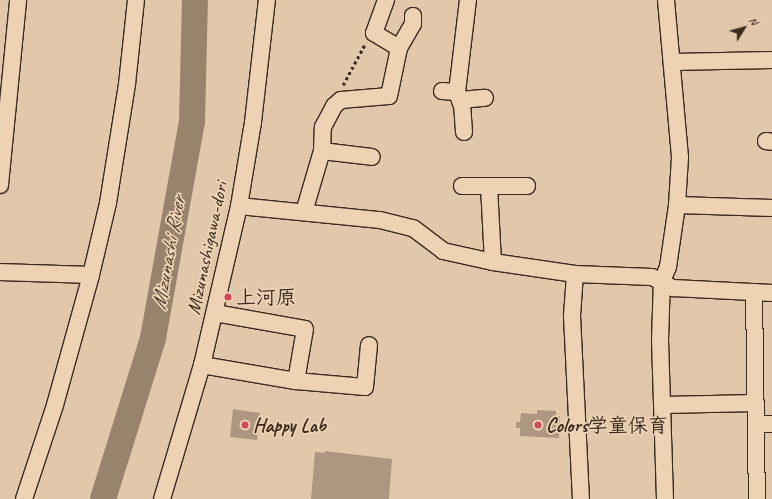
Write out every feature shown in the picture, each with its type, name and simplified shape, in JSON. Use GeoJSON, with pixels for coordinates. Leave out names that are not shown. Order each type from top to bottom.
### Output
{"type":"FeatureCollection","features":[{"type":"Feature","properties":{"kind":"street"},"geometry":{"type":"LineString","coordinates":[[0,184],[18,0]]}},
{"type":"Feature","properties":{"kind":"street"},"geometry":{"type":"LineString","coordinates":[[24,499],[55,405],[91,275],[108,203],[127,84],[136,0]]}},
{"type":"Feature","properties":{"kind":"street","name":"Mizunashigawa-dori"},"geometry":{"type":"LineString","coordinates":[[162,499],[202,365],[239,206],[253,122],[267,0]]}},
{"type":"Feature","properties":{"kind":"street"},"geometry":{"type":"LineString","coordinates":[[386,0],[374,33],[399,48]]}},
{"type":"Feature","properties":{"kind":"street"},"geometry":{"type":"LineString","coordinates":[[464,132],[453,94],[468,0]]}},
{"type":"Feature","properties":{"kind":"street"},"geometry":{"type":"LineString","coordinates":[[665,499],[660,340],[662,280],[668,267],[677,205],[680,157],[666,0]]}},
{"type":"Feature","properties":{"kind":"street"},"geometry":{"type":"LineString","coordinates":[[304,212],[322,151],[323,127],[334,106],[341,100],[389,96],[399,48],[413,24],[413,16]]}},
{"type":"Feature","properties":{"kind":"street"},"geometry":{"type":"LineString","coordinates":[[672,62],[772,60]]}},
{"type":"Feature","properties":{"kind":"street"},"geometry":{"type":"LineString","coordinates":[[453,94],[485,98]]}},
{"type":"Feature","properties":{"kind":"street"},"geometry":{"type":"LineString","coordinates":[[322,151],[372,156]]}},
{"type":"Feature","properties":{"kind":"street"},"geometry":{"type":"LineString","coordinates":[[462,186],[528,186]]}},
{"type":"Feature","properties":{"kind":"street"},"geometry":{"type":"LineString","coordinates":[[489,186],[494,262]]}},
{"type":"Feature","properties":{"kind":"street"},"geometry":{"type":"LineString","coordinates":[[677,205],[772,208]]}},
{"type":"Feature","properties":{"kind":"street"},"geometry":{"type":"LineString","coordinates":[[239,206],[380,220],[413,228],[443,251],[494,262],[575,274],[652,277],[662,280],[673,288],[772,293]]}},
{"type":"Feature","properties":{"kind":"street"},"geometry":{"type":"LineString","coordinates":[[0,272],[91,275]]}},
{"type":"Feature","properties":{"kind":"street"},"geometry":{"type":"LineString","coordinates":[[575,274],[572,316],[581,499]]}},
{"type":"Feature","properties":{"kind":"street"},"geometry":{"type":"LineString","coordinates":[[754,292],[756,403],[764,424],[757,499]]}},
{"type":"Feature","properties":{"kind":"street"},"geometry":{"type":"LineString","coordinates":[[215,313],[305,329],[296,381]]}},
{"type":"Feature","properties":{"kind":"street"},"geometry":{"type":"LineString","coordinates":[[202,365],[296,381],[365,387],[369,345]]}},
{"type":"Feature","properties":{"kind":"street"},"geometry":{"type":"LineString","coordinates":[[663,405],[756,403]]}},
{"type":"Feature","properties":{"kind":"path"},"geometry":{"type":"LineString","coordinates":[[341,100],[338,94],[361,49],[374,33]]}},
{"type":"Feature","properties":{"kind":"building","name":"Happy Lab"},"geometry":{"type":"Polygon","coordinates":[[[233,409],[260,413],[257,440],[230,437],[233,409]]]}},
{"type":"Feature","properties":{"kind":"building","name":"Colors学童保育"},"geometry":{"type":"Polygon","coordinates":[[[537,410],[556,411],[556,416],[560,416],[559,438],[520,436],[520,428],[516,428],[516,422],[520,422],[521,413],[537,414],[537,410]]]}},
{"type":"Feature","properties":{"kind":"building"},"geometry":{"type":"Polygon","coordinates":[[[325,451],[392,459],[389,499],[311,499],[315,452],[325,453],[325,451]]]}},
{"type":"Feature","properties":{"kind":"waterway","name":"Mizunashi River"},"geometry":{"type":"LineString","coordinates":[[103,499],[153,338],[192,121],[195,0]]}},
{"type":"Feature","properties":{"kind":"place","name":"上河原"},"geometry":{"type":"Point","coordinates":[228,297]}},
{"type":"Feature","properties":{"kind":"place","name":"Happy Lab"},"geometry":{"type":"Point","coordinates":[245,425]}},
{"type":"Feature","properties":{"kind":"place","name":"Colors学童保育"},"geometry":{"type":"Point","coordinates":[538,425]}}]}
